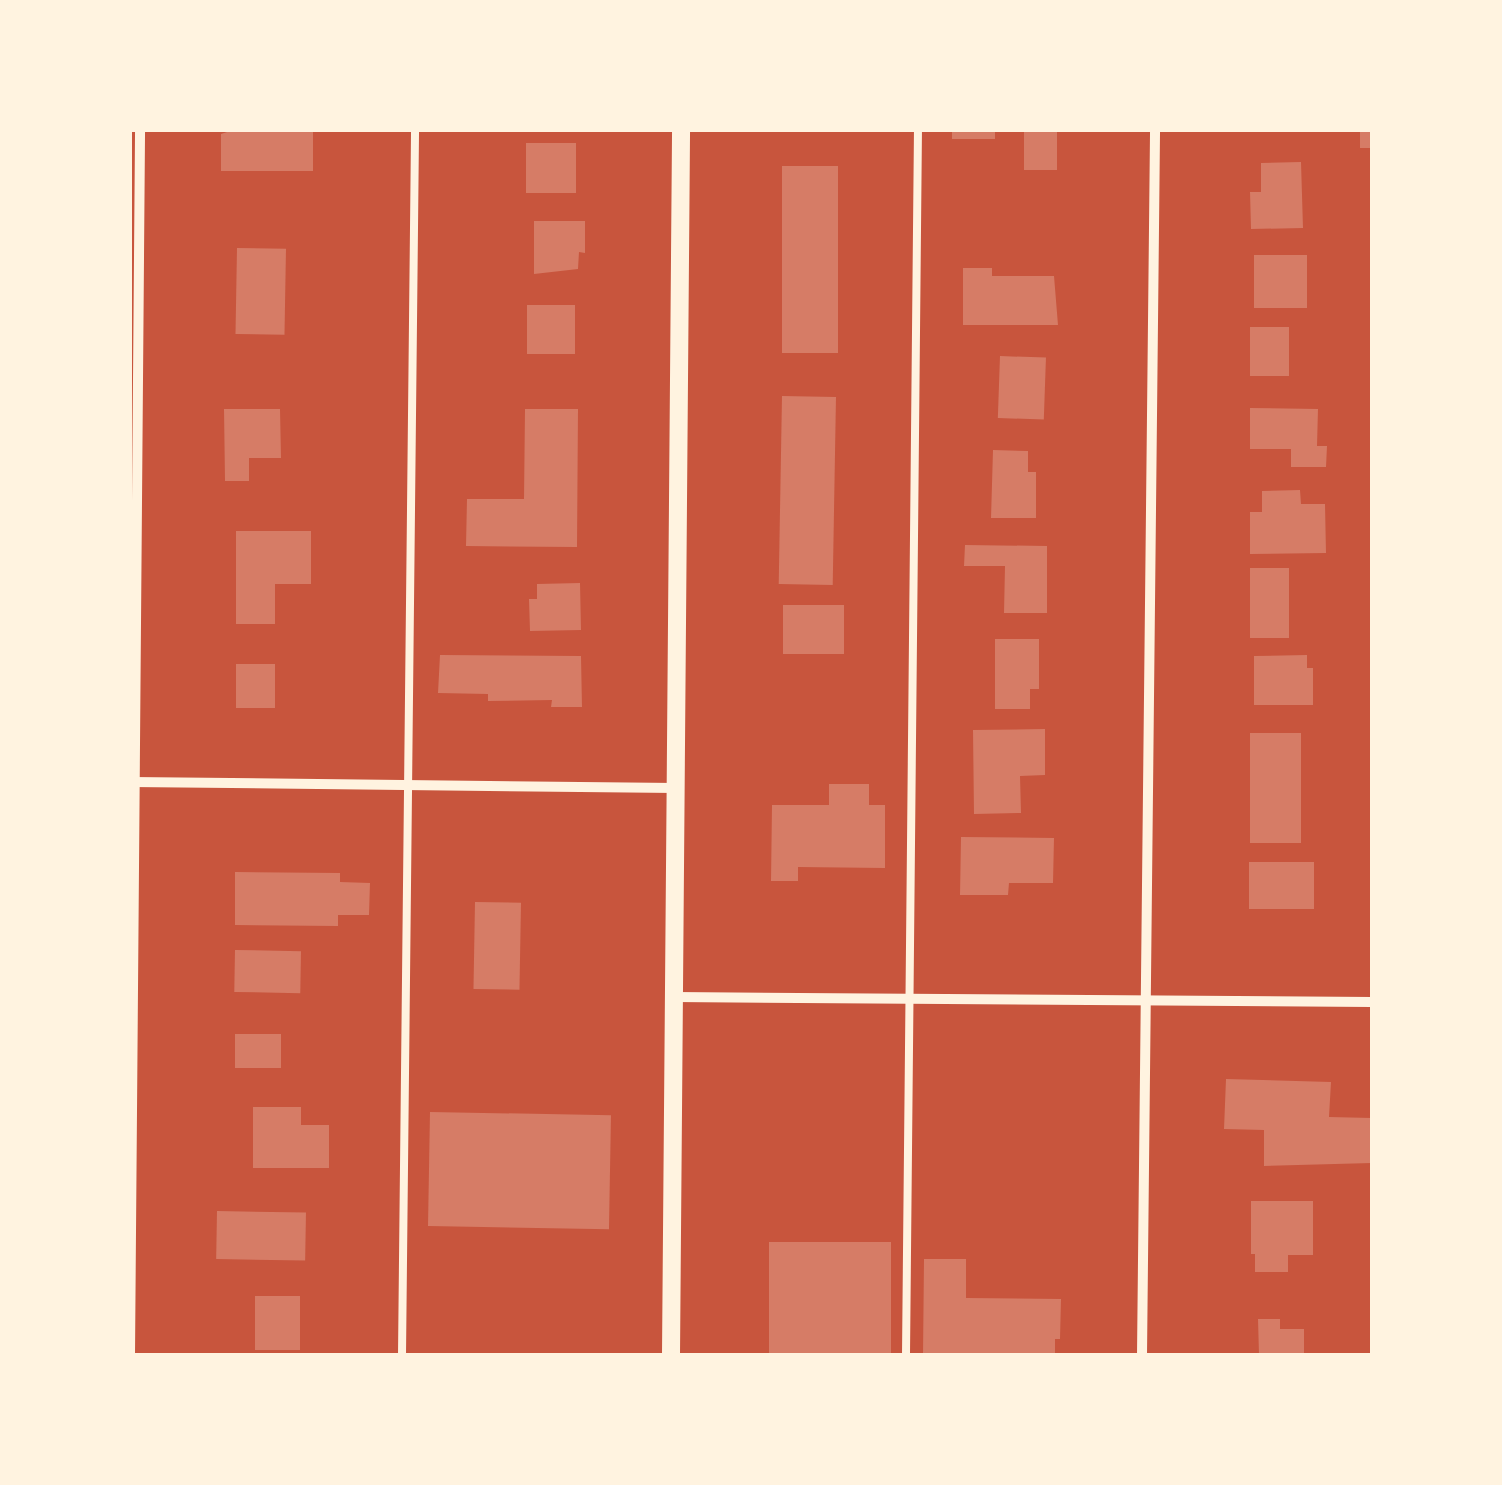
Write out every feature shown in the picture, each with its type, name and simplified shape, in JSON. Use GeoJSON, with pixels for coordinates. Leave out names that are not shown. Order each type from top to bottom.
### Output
{"type":"FeatureCollection","features":[{"type":"Feature","properties":{"kind":"street"},"geometry":{"type":"LineString","coordinates":[[130,1355],[140,130]]}},
{"type":"Feature","properties":{"kind":"street"},"geometry":{"type":"LineString","coordinates":[[671,1355],[682,130]]}},
{"type":"Feature","properties":{"kind":"street"},"geometry":{"type":"LineString","coordinates":[[1142,1355],[1155,130]]}},
{"type":"Feature","properties":{"kind":"street"},"geometry":{"type":"LineString","coordinates":[[132,782],[676,788]]}},
{"type":"Feature","properties":{"kind":"street"},"geometry":{"type":"LineString","coordinates":[[674,997],[1372,1002]]}},
{"type":"Feature","properties":{"kind":"lane"},"geometry":{"type":"LineString","coordinates":[[402,1355],[415,130]]}},
{"type":"Feature","properties":{"kind":"lane"},"geometry":{"type":"LineString","coordinates":[[906,1355],[918,130]]}},
{"type":"Feature","properties":{"kind":"building"},"geometry":{"type":"Polygon","coordinates":[[[233,130],[313,130],[313,171],[221,171],[221,134],[233,130]]]}},
{"type":"Feature","properties":{"kind":"building"},"geometry":{"type":"Polygon","coordinates":[[[952,130],[995,130],[995,139],[952,139],[952,130]]]}},
{"type":"Feature","properties":{"kind":"building"},"geometry":{"type":"Polygon","coordinates":[[[1024,130],[1057,130],[1057,170],[1024,170],[1024,130]]]}},
{"type":"Feature","properties":{"kind":"building"},"geometry":{"type":"Polygon","coordinates":[[[1360,130],[1372,130],[1372,148],[1360,148],[1360,130]]]}},
{"type":"Feature","properties":{"kind":"building"},"geometry":{"type":"Polygon","coordinates":[[[526,143],[576,143],[576,193],[526,193],[526,143]]]}},
{"type":"Feature","properties":{"kind":"building"},"geometry":{"type":"Polygon","coordinates":[[[1301,162],[1303,228],[1251,229],[1250,192],[1261,192],[1261,163],[1301,162]]]}},
{"type":"Feature","properties":{"kind":"building"},"geometry":{"type":"Polygon","coordinates":[[[782,166],[838,166],[838,353],[782,353],[782,166]]]}},
{"type":"Feature","properties":{"kind":"building"},"geometry":{"type":"Polygon","coordinates":[[[534,221],[585,221],[585,253],[579,252],[578,269],[534,274],[534,221]]]}},
{"type":"Feature","properties":{"kind":"building"},"geometry":{"type":"Polygon","coordinates":[[[237,248],[286,249],[284,335],[235,334],[237,248]]]}},
{"type":"Feature","properties":{"kind":"building"},"geometry":{"type":"Polygon","coordinates":[[[1254,255],[1307,255],[1307,308],[1254,308],[1254,255]]]}},
{"type":"Feature","properties":{"kind":"building"},"geometry":{"type":"Polygon","coordinates":[[[963,268],[992,268],[992,276],[1054,276],[1058,325],[963,325],[963,268]]]}},
{"type":"Feature","properties":{"kind":"building"},"geometry":{"type":"Polygon","coordinates":[[[527,305],[575,305],[575,354],[527,354],[527,305]]]}},
{"type":"Feature","properties":{"kind":"building"},"geometry":{"type":"Polygon","coordinates":[[[1250,327],[1289,327],[1289,376],[1250,376],[1250,327]]]}},
{"type":"Feature","properties":{"kind":"building"},"geometry":{"type":"Polygon","coordinates":[[[1000,356],[1046,358],[1044,420],[998,418],[1000,356]]]}},
{"type":"Feature","properties":{"kind":"building"},"geometry":{"type":"Polygon","coordinates":[[[782,396],[836,397],[833,585],[779,584],[782,396]]]}},
{"type":"Feature","properties":{"kind":"building"},"geometry":{"type":"Polygon","coordinates":[[[1250,408],[1318,409],[1317,446],[1327,446],[1326,467],[1291,467],[1291,449],[1250,449],[1250,408]]]}},
{"type":"Feature","properties":{"kind":"building"},"geometry":{"type":"Polygon","coordinates":[[[224,409],[280,409],[281,458],[249,458],[249,481],[225,481],[224,409]]]}},
{"type":"Feature","properties":{"kind":"building"},"geometry":{"type":"Polygon","coordinates":[[[525,409],[578,409],[577,547],[466,546],[467,499],[524,499],[525,409]]]}},
{"type":"Feature","properties":{"kind":"building"},"geometry":{"type":"Polygon","coordinates":[[[993,450],[1028,451],[1028,472],[1036,472],[1036,518],[991,518],[993,450]]]}},
{"type":"Feature","properties":{"kind":"building"},"geometry":{"type":"Polygon","coordinates":[[[1300,490],[1301,504],[1325,504],[1326,553],[1250,554],[1250,512],[1262,512],[1262,491],[1300,490]]]}},
{"type":"Feature","properties":{"kind":"building"},"geometry":{"type":"Polygon","coordinates":[[[236,531],[311,531],[311,584],[275,584],[275,624],[236,624],[236,531]]]}},
{"type":"Feature","properties":{"kind":"building"},"geometry":{"type":"Polygon","coordinates":[[[965,545],[1047,546],[1047,613],[1004,613],[1005,566],[964,566],[965,545]]]}},
{"type":"Feature","properties":{"kind":"building"},"geometry":{"type":"Polygon","coordinates":[[[1250,568],[1289,568],[1289,638],[1250,638],[1250,568]]]}},
{"type":"Feature","properties":{"kind":"building"},"geometry":{"type":"Polygon","coordinates":[[[580,583],[581,630],[530,631],[529,599],[537,599],[537,584],[580,583]]]}},
{"type":"Feature","properties":{"kind":"building"},"geometry":{"type":"Polygon","coordinates":[[[783,605],[844,605],[844,654],[783,654],[783,605]]]}},
{"type":"Feature","properties":{"kind":"building"},"geometry":{"type":"Polygon","coordinates":[[[995,639],[1039,639],[1039,689],[1030,689],[1030,709],[995,709],[995,639]]]}},
{"type":"Feature","properties":{"kind":"building"},"geometry":{"type":"Polygon","coordinates":[[[440,655],[581,656],[582,707],[551,707],[552,700],[488,701],[488,694],[438,693],[440,655]]]}},
{"type":"Feature","properties":{"kind":"building"},"geometry":{"type":"Polygon","coordinates":[[[1307,655],[1307,668],[1313,668],[1313,705],[1254,705],[1254,656],[1307,655]]]}},
{"type":"Feature","properties":{"kind":"building"},"geometry":{"type":"Polygon","coordinates":[[[236,664],[275,664],[275,708],[236,708],[236,664]]]}},
{"type":"Feature","properties":{"kind":"building"},"geometry":{"type":"Polygon","coordinates":[[[1045,729],[1045,775],[1020,776],[1021,813],[974,814],[973,730],[1045,729]]]}},
{"type":"Feature","properties":{"kind":"building"},"geometry":{"type":"Polygon","coordinates":[[[1250,733],[1301,733],[1301,843],[1250,843],[1250,733]]]}},
{"type":"Feature","properties":{"kind":"building"},"geometry":{"type":"Polygon","coordinates":[[[829,784],[869,784],[869,805],[885,805],[885,868],[798,867],[798,881],[771,881],[772,805],[829,805],[829,784]]]}},
{"type":"Feature","properties":{"kind":"building"},"geometry":{"type":"Polygon","coordinates":[[[961,837],[1054,838],[1053,883],[1009,883],[1008,895],[960,895],[961,837]]]}},
{"type":"Feature","properties":{"kind":"building"},"geometry":{"type":"Polygon","coordinates":[[[1249,862],[1314,862],[1314,909],[1249,909],[1249,862]]]}},
{"type":"Feature","properties":{"kind":"building"},"geometry":{"type":"Polygon","coordinates":[[[235,872],[340,873],[340,882],[370,883],[369,915],[338,915],[338,926],[235,925],[235,872]]]}},
{"type":"Feature","properties":{"kind":"building"},"geometry":{"type":"Polygon","coordinates":[[[475,902],[521,903],[519,990],[473,989],[475,902]]]}},
{"type":"Feature","properties":{"kind":"building"},"geometry":{"type":"Polygon","coordinates":[[[235,950],[301,951],[300,993],[234,992],[235,950]]]}},
{"type":"Feature","properties":{"kind":"building"},"geometry":{"type":"Polygon","coordinates":[[[235,1034],[281,1034],[281,1068],[235,1068],[235,1034]]]}},
{"type":"Feature","properties":{"kind":"building"},"geometry":{"type":"Polygon","coordinates":[[[1226,1079],[1331,1082],[1329,1117],[1372,1118],[1372,1163],[1264,1166],[1264,1130],[1224,1129],[1226,1079]]]}},
{"type":"Feature","properties":{"kind":"building"},"geometry":{"type":"Polygon","coordinates":[[[253,1107],[301,1107],[301,1125],[329,1125],[329,1168],[253,1168],[253,1107]]]}},
{"type":"Feature","properties":{"kind":"building"},"geometry":{"type":"Polygon","coordinates":[[[430,1112],[611,1115],[609,1229],[428,1226],[430,1112]]]}},
{"type":"Feature","properties":{"kind":"building"},"geometry":{"type":"Polygon","coordinates":[[[1251,1201],[1313,1201],[1313,1255],[1288,1255],[1288,1272],[1255,1272],[1251,1201]]]}},
{"type":"Feature","properties":{"kind":"building"},"geometry":{"type":"Polygon","coordinates":[[[217,1211],[306,1213],[305,1261],[216,1259],[217,1211]]]}},
{"type":"Feature","properties":{"kind":"building"},"geometry":{"type":"Polygon","coordinates":[[[769,1242],[891,1242],[891,1355],[769,1355],[769,1242]]]}},
{"type":"Feature","properties":{"kind":"building"},"geometry":{"type":"Polygon","coordinates":[[[924,1259],[966,1259],[966,1298],[1061,1299],[1060,1339],[1055,1339],[1055,1355],[923,1355],[924,1259]]]}},
{"type":"Feature","properties":{"kind":"building"},"geometry":{"type":"Polygon","coordinates":[[[255,1296],[300,1296],[300,1350],[255,1350],[255,1296]]]}},
{"type":"Feature","properties":{"kind":"building"},"geometry":{"type":"Polygon","coordinates":[[[1258,1319],[1280,1319],[1280,1329],[1304,1329],[1304,1355],[1259,1355],[1258,1319]]]}}]}
